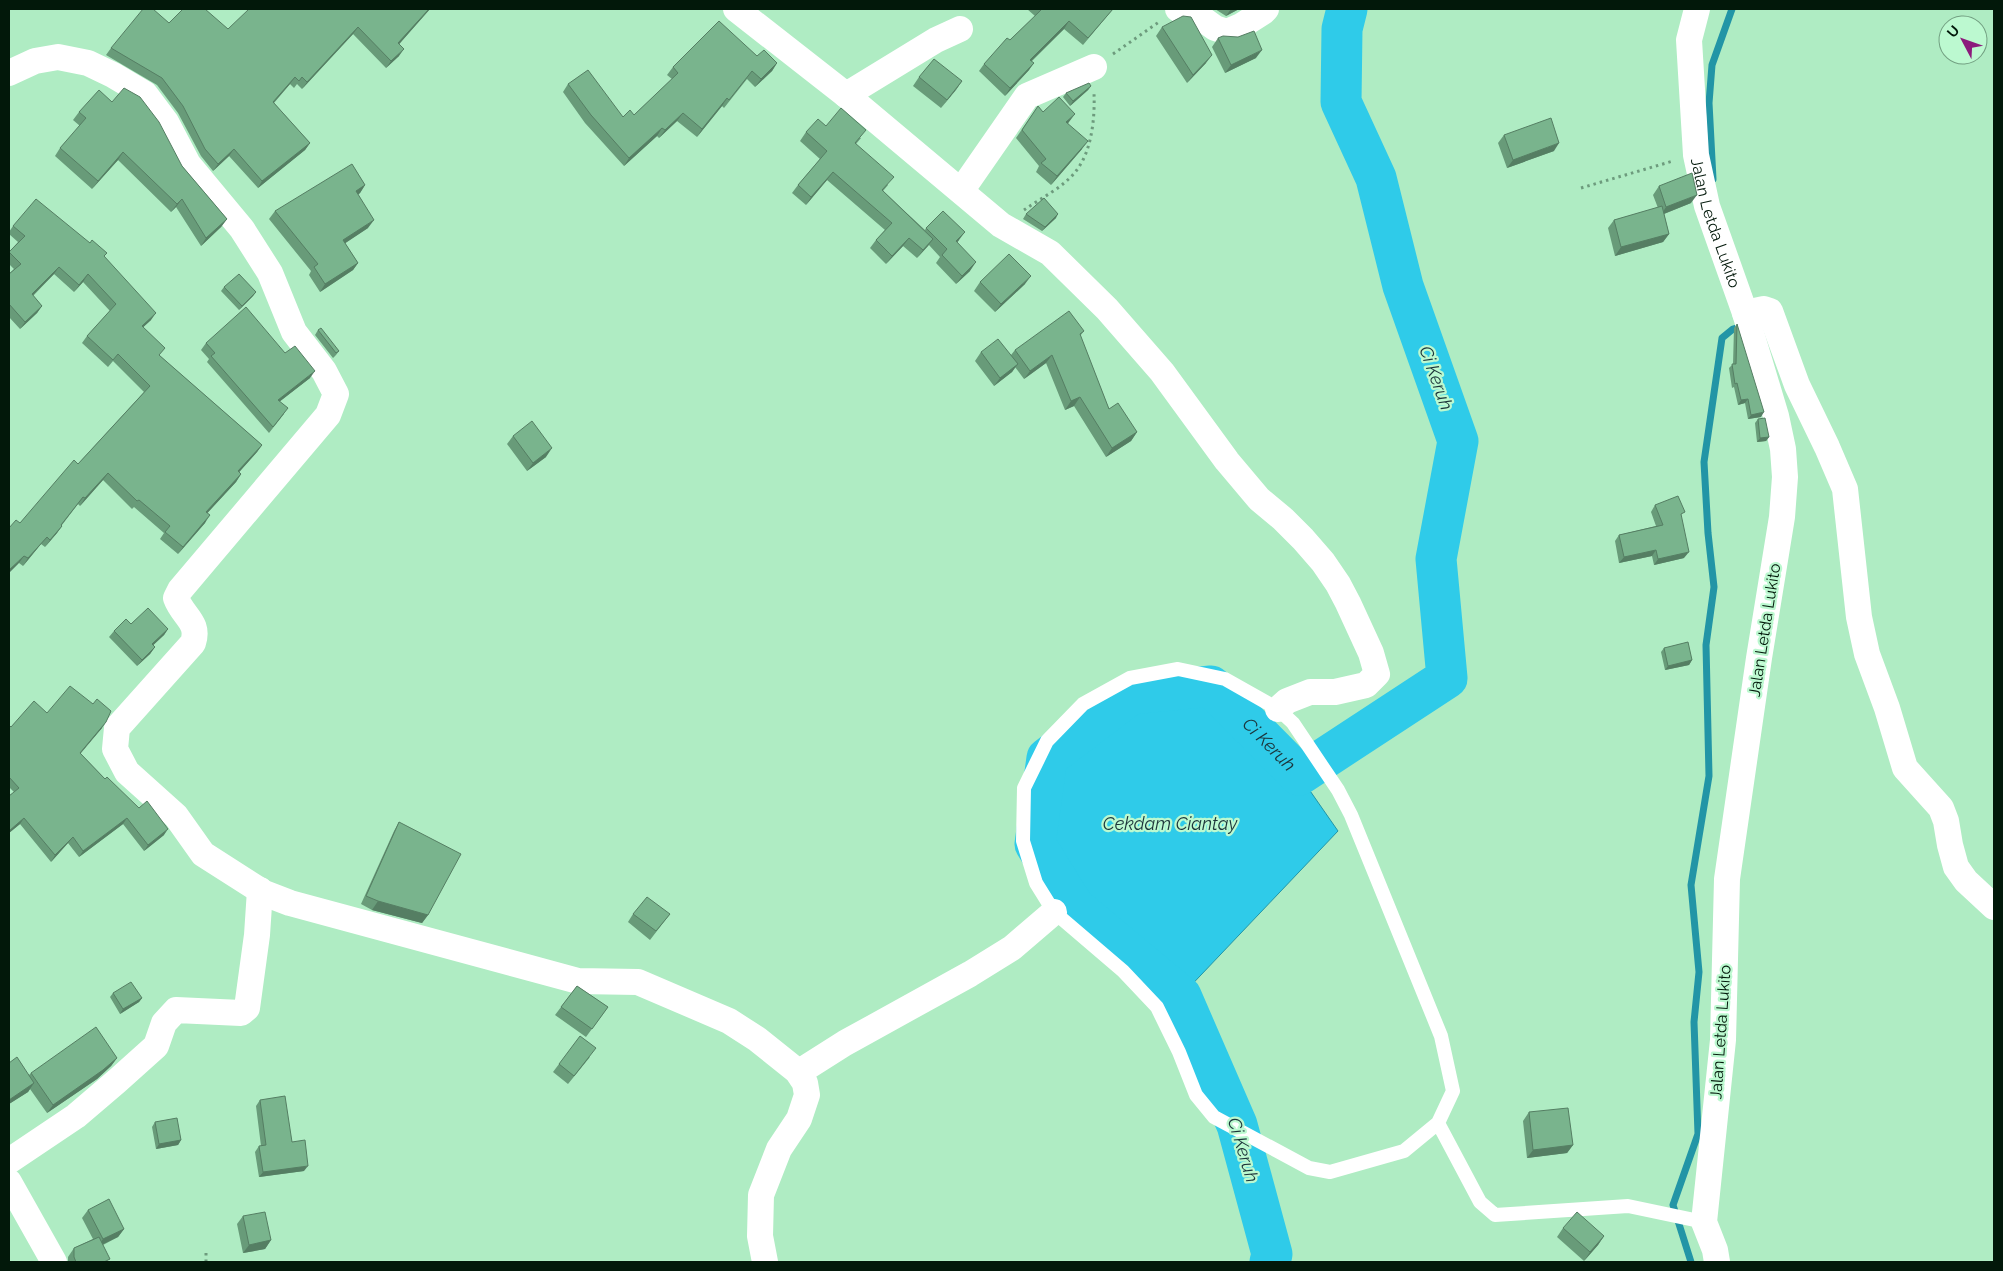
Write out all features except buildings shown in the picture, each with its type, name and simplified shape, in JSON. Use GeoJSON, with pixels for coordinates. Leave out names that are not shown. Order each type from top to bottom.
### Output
{"type":"FeatureCollection","features":[{"type":"Feature","properties":{"kind":"street"},"geometry":{"type":"LineString","coordinates":[[736,9],[846,95],[1001,225],[1050,253],[1107,309],[1162,372],[1227,461],[1259,499],[1303,539],[1338,584],[1371,653],[1377,674],[1366,685],[1336,692],[1310,692],[1287,701],[1286,716]]}},
{"type":"Feature","properties":{"kind":"street"},"geometry":{"type":"LineString","coordinates":[[1178,9],[1193,12],[1215,28],[1227,32],[1241,26],[1266,9]]}},
{"type":"Feature","properties":{"kind":"street","name":"Jalan Letda Lukito"},"geometry":{"type":"LineString","coordinates":[[1697,9],[1689,40],[1696,155],[1707,206],[1752,318],[1783,449],[1785,477],[1782,518],[1727,879],[1723,1040],[1700,1222],[1715,1250],[1717,1262]]}},
{"type":"Feature","properties":{"kind":"street"},"geometry":{"type":"LineString","coordinates":[[846,95],[936,40],[960,29]]}},
{"type":"Feature","properties":{"kind":"street"},"geometry":{"type":"LineString","coordinates":[[9,73],[35,61],[58,57],[88,63],[145,94],[166,122],[188,164],[242,229],[266,266],[294,332],[324,371],[336,394],[328,415],[180,590],[176,598],[179,607],[195,626],[196,634],[193,643],[117,728],[114,749],[127,772],[176,816],[203,854],[260,890],[290,903],[578,981],[638,982],[730,1021],[757,1039],[797,1071],[805,1083],[807,1095],[799,1119],[779,1148],[761,1195],[760,1236],[766,1262]]}},
{"type":"Feature","properties":{"kind":"street"},"geometry":{"type":"LineString","coordinates":[[961,191],[1027,96],[1094,67]]}},
{"type":"Feature","properties":{"kind":"street"},"geometry":{"type":"LineString","coordinates":[[1752,318],[1770,311],[1797,385],[1845,489],[1852,536],[1859,617],[1865,644],[1905,768],[1941,808],[1946,821],[1956,867],[1966,882],[1994,907]]}},
{"type":"Feature","properties":{"kind":"street"},"geometry":{"type":"LineString","coordinates":[[9,1161],[76,1116],[156,1046],[164,1023],[176,1010],[241,1013],[247,1008],[256,943],[260,890]]}},
{"type":"Feature","properties":{"kind":"street"},"geometry":{"type":"LineString","coordinates":[[797,1071],[804,1069],[844,1043],[970,974],[1012,948],[1054,912]]}},
{"type":"Feature","properties":{"kind":"street"},"geometry":{"type":"LineString","coordinates":[[9,1182],[54,1262]]}},
{"type":"Feature","properties":{"kind":"lane"},"geometry":{"type":"LineString","coordinates":[[1178,669],[1224,679],[1286,716],[1338,790],[1351,814],[1441,1036],[1453,1091],[1438,1123],[1404,1150],[1330,1172],[1310,1168],[1214,1117],[1196,1095],[1180,1052],[1157,1007],[1123,970],[1054,912],[1036,883],[1023,841],[1024,788],[1047,741],[1083,704],[1130,678],[1178,669]]}},
{"type":"Feature","properties":{"kind":"lane"},"geometry":{"type":"LineString","coordinates":[[1438,1123],[1480,1202],[1496,1215],[1628,1206],[1700,1222]]}},
{"type":"Feature","properties":{"kind":"path"},"geometry":{"type":"LineString","coordinates":[[1001,225],[1056,189],[1077,171],[1095,119],[1094,67],[1178,9]]}},
{"type":"Feature","properties":{"kind":"path"},"geometry":{"type":"LineString","coordinates":[[1581,188],[1696,155]]}},
{"type":"Feature","properties":{"kind":"path"},"geometry":{"type":"LineString","coordinates":[[206,1253],[206,1262]]}},
{"type":"Feature","properties":{"kind":"water","name":"Cekdam Ciantay"},"geometry":{"type":"Polygon","coordinates":[[[1209,687],[1299,775],[1338,831],[1181,996],[1152,985],[1074,907],[1035,844],[1047,758],[1131,694],[1209,687]]]}},
{"type":"Feature","properties":{"kind":"waterway","name":"Ci Keruh"},"geometry":{"type":"LineString","coordinates":[[1270,1262],[1272,1254],[1237,1125],[1181,996],[1074,907],[1035,844],[1047,758],[1131,694],[1211,686],[1299,775],[1447,678],[1436,559],[1458,441],[1403,286],[1376,178],[1341,102],[1342,29],[1347,9]]}},
{"type":"Feature","properties":{"kind":"waterway"},"geometry":{"type":"LineString","coordinates":[[1713,179],[1709,103],[1712,65],[1732,9]]}},
{"type":"Feature","properties":{"kind":"waterway"},"geometry":{"type":"LineString","coordinates":[[1691,1262],[1673,1205],[1698,1134],[1694,1022],[1699,972],[1691,885],[1709,776],[1706,645],[1714,587],[1708,533],[1704,462],[1722,338],[1733,329],[1743,326]]}}]}
